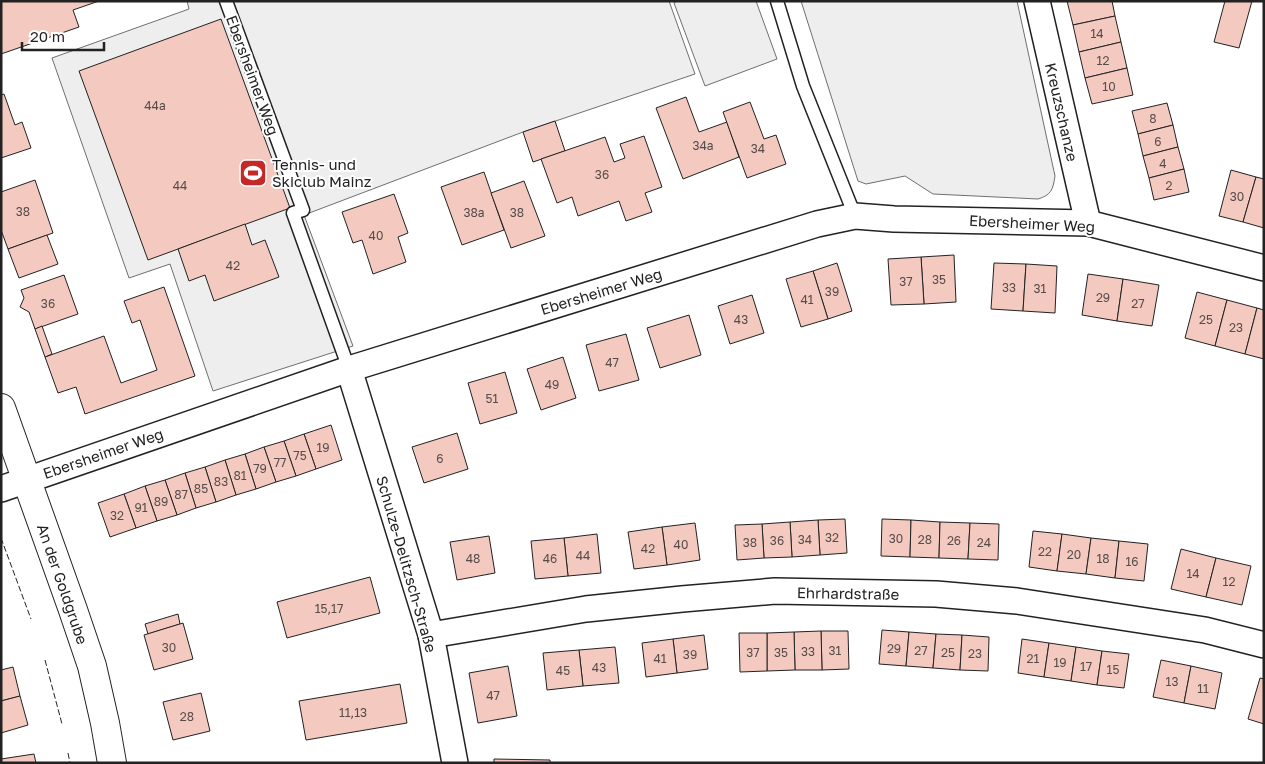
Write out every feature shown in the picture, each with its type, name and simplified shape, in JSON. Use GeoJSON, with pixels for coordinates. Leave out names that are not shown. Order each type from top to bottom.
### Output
{"type":"FeatureCollection","features":[{"type":"Feature","properties":{"kind":"street","name":"Kreuzschanze"},"geometry":{"type":"LineString","coordinates":[[1037,1],[1088,223]]}},
{"type":"Feature","properties":{"kind":"street","name":"Ebersheimer Weg"},"geometry":{"type":"LineString","coordinates":[[1,489],[349,369],[818,224],[855,216],[894,219],[1088,223],[1264,268]]}},
{"type":"Feature","properties":{"kind":"street","name":"Schulze-Delitzsch-Straße"},"geometry":{"type":"LineString","coordinates":[[349,369],[430,635],[454,763]]}},
{"type":"Feature","properties":{"kind":"street","name":"An der Goldgrube"},"geometry":{"type":"LineString","coordinates":[[1,408],[92,666],[112,763]]}},
{"type":"Feature","properties":{"kind":"street","name":"Ehrhardstraße"},"geometry":{"type":"LineString","coordinates":[[430,635],[586,609],[775,591],[936,594],[1017,601],[1205,630],[1264,645]]}},
{"type":"Feature","properties":{"kind":"lane","name":"Ebersheimer Weg"},"geometry":{"type":"LineString","coordinates":[[226,1],[303,210],[293,213],[349,369]]}},
{"type":"Feature","properties":{"kind":"lane"},"geometry":{"type":"LineString","coordinates":[[777,1],[803,86],[855,216]]}},
{"type":"Feature","properties":{"kind":"shaded area","name":"Tennis- und Skiclub Mainz"},"geometry":{"type":"Polygon","coordinates":[[[187,1],[669,1],[695,74],[523,132],[304,215],[353,346],[213,391],[170,264],[129,278],[52,58],[189,9],[187,1]]]}},
{"type":"Feature","properties":{"kind":"shaded area"},"geometry":{"type":"Polygon","coordinates":[[[677,1],[756,1],[777,59],[705,86],[674,3],[677,1]]]}},
{"type":"Feature","properties":{"kind":"shaded area"},"geometry":{"type":"Polygon","coordinates":[[[801,1],[1017,1],[1055,176],[1051,191],[1046,196],[1038,199],[933,194],[905,176],[866,184],[858,181],[801,1]]]}},
{"type":"Feature","properties":{"kind":"building"},"geometry":{"type":"Polygon","coordinates":[[[1,1],[99,1],[73,10],[79,27],[1,54],[1,1]]]}},
{"type":"Feature","properties":{"kind":"building"},"geometry":{"type":"Polygon","coordinates":[[[1067,1],[1112,1],[1115,16],[1073,25],[1067,1]]]}},
{"type":"Feature","properties":{"kind":"building"},"geometry":{"type":"Polygon","coordinates":[[[1225,1],[1252,1],[1239,48],[1214,42],[1225,1]]]}},
{"type":"Feature","properties":{"kind":"building"},"geometry":{"type":"Polygon","coordinates":[[[1115,16],[1121,42],[1079,52],[1073,25],[1115,16]]]}},
{"type":"Feature","properties":{"kind":"building"},"geometry":{"type":"Polygon","coordinates":[[[221,19],[290,208],[148,260],[79,71],[221,19]]]}},
{"type":"Feature","properties":{"kind":"building"},"geometry":{"type":"Polygon","coordinates":[[[1121,42],[1127,68],[1085,78],[1079,52],[1121,42]]]}},
{"type":"Feature","properties":{"kind":"building"},"geometry":{"type":"Polygon","coordinates":[[[1127,68],[1133,95],[1092,104],[1085,78],[1127,68]]]}},
{"type":"Feature","properties":{"kind":"building"},"geometry":{"type":"Polygon","coordinates":[[[4,94],[15,125],[22,122],[31,148],[1,158],[1,95],[4,94]]]}},
{"type":"Feature","properties":{"kind":"building"},"geometry":{"type":"Polygon","coordinates":[[[686,97],[699,132],[727,122],[739,157],[683,179],[656,108],[686,97]]]}},
{"type":"Feature","properties":{"kind":"building"},"geometry":{"type":"Polygon","coordinates":[[[750,102],[764,139],[776,135],[786,164],[747,178],[723,112],[750,102]]]}},
{"type":"Feature","properties":{"kind":"building"},"geometry":{"type":"Polygon","coordinates":[[[1167,103],[1173,125],[1138,134],[1132,111],[1167,103]]]}},
{"type":"Feature","properties":{"kind":"building"},"geometry":{"type":"Polygon","coordinates":[[[555,121],[565,151],[533,162],[523,132],[555,121]]]}},
{"type":"Feature","properties":{"kind":"building"},"geometry":{"type":"Polygon","coordinates":[[[1173,125],[1178,147],[1143,156],[1138,134],[1173,125]]]}},
{"type":"Feature","properties":{"kind":"building"},"geometry":{"type":"Polygon","coordinates":[[[644,136],[662,187],[645,193],[652,212],[626,221],[619,201],[578,216],[572,197],[557,203],[541,159],[605,137],[614,162],[625,158],[620,144],[644,136]]]}},
{"type":"Feature","properties":{"kind":"building"},"geometry":{"type":"Polygon","coordinates":[[[1178,147],[1184,169],[1149,178],[1143,156],[1178,147]]]}},
{"type":"Feature","properties":{"kind":"building"},"geometry":{"type":"Polygon","coordinates":[[[1184,169],[1189,192],[1154,200],[1149,178],[1184,169]]]}},
{"type":"Feature","properties":{"kind":"building"},"geometry":{"type":"Polygon","coordinates":[[[1231,170],[1256,177],[1243,222],[1219,216],[1231,170]]]}},
{"type":"Feature","properties":{"kind":"building"},"geometry":{"type":"Polygon","coordinates":[[[484,172],[504,230],[462,245],[441,187],[484,172]]]}},
{"type":"Feature","properties":{"kind":"building"},"geometry":{"type":"Polygon","coordinates":[[[1256,177],[1264,179],[1264,228],[1243,222],[1256,177]]]}},
{"type":"Feature","properties":{"kind":"building"},"geometry":{"type":"Polygon","coordinates":[[[35,180],[53,233],[8,249],[1,230],[1,192],[35,180]]]}},
{"type":"Feature","properties":{"kind":"building"},"geometry":{"type":"Polygon","coordinates":[[[524,181],[545,236],[511,248],[491,193],[524,181]]]}},
{"type":"Feature","properties":{"kind":"building"},"geometry":{"type":"Polygon","coordinates":[[[394,194],[408,233],[398,237],[406,262],[373,274],[362,240],[353,243],[342,212],[394,194]]]}},
{"type":"Feature","properties":{"kind":"building"},"geometry":{"type":"Polygon","coordinates":[[[245,224],[252,245],[265,240],[279,277],[214,301],[205,275],[189,281],[178,249],[245,224]]]}},
{"type":"Feature","properties":{"kind":"building"},"geometry":{"type":"Polygon","coordinates":[[[47,235],[58,264],[19,278],[8,249],[47,235]]]}},
{"type":"Feature","properties":{"kind":"building"},"geometry":{"type":"Polygon","coordinates":[[[954,255],[956,302],[924,304],[921,257],[954,255]]]}},
{"type":"Feature","properties":{"kind":"building"},"geometry":{"type":"Polygon","coordinates":[[[921,257],[924,304],[891,305],[888,259],[921,257]]]}},
{"type":"Feature","properties":{"kind":"building"},"geometry":{"type":"Polygon","coordinates":[[[837,263],[852,311],[828,319],[813,271],[837,263]]]}},
{"type":"Feature","properties":{"kind":"building"},"geometry":{"type":"Polygon","coordinates":[[[994,263],[1026,264],[1023,311],[991,309],[994,263]]]}},
{"type":"Feature","properties":{"kind":"building"},"geometry":{"type":"Polygon","coordinates":[[[1026,264],[1057,266],[1055,313],[1023,311],[1026,264]]]}},
{"type":"Feature","properties":{"kind":"building"},"geometry":{"type":"Polygon","coordinates":[[[813,271],[828,319],[801,327],[786,279],[813,271]]]}},
{"type":"Feature","properties":{"kind":"building"},"geometry":{"type":"Polygon","coordinates":[[[1088,274],[1123,279],[1117,321],[1082,315],[1088,274]]]}},
{"type":"Feature","properties":{"kind":"building"},"geometry":{"type":"Polygon","coordinates":[[[64,275],[78,314],[35,329],[29,312],[20,307],[24,298],[21,290],[64,275]]]}},
{"type":"Feature","properties":{"kind":"building"},"geometry":{"type":"Polygon","coordinates":[[[1123,279],[1159,285],[1152,326],[1117,321],[1123,279]]]}},
{"type":"Feature","properties":{"kind":"building"},"geometry":{"type":"Polygon","coordinates":[[[164,287],[195,376],[85,414],[76,387],[58,393],[45,357],[104,336],[121,383],[157,370],[140,320],[132,323],[124,301],[164,287]]]}},
{"type":"Feature","properties":{"kind":"building"},"geometry":{"type":"Polygon","coordinates":[[[1197,292],[1227,300],[1215,346],[1185,338],[1197,292]]]}},
{"type":"Feature","properties":{"kind":"building"},"geometry":{"type":"Polygon","coordinates":[[[752,295],[764,333],[730,344],[718,306],[752,295]]]}},
{"type":"Feature","properties":{"kind":"building"},"geometry":{"type":"Polygon","coordinates":[[[1227,300],[1257,308],[1245,354],[1215,346],[1227,300]]]}},
{"type":"Feature","properties":{"kind":"building"},"geometry":{"type":"Polygon","coordinates":[[[1257,308],[1264,310],[1264,359],[1245,354],[1257,308]]]}},
{"type":"Feature","properties":{"kind":"building"},"geometry":{"type":"Polygon","coordinates":[[[689,315],[701,355],[660,368],[647,328],[689,315]]]}},
{"type":"Feature","properties":{"kind":"building"},"geometry":{"type":"Polygon","coordinates":[[[42,326],[52,354],[45,357],[35,329],[42,326]]]}},
{"type":"Feature","properties":{"kind":"building"},"geometry":{"type":"Polygon","coordinates":[[[626,334],[639,380],[599,391],[586,345],[626,334]]]}},
{"type":"Feature","properties":{"kind":"building"},"geometry":{"type":"Polygon","coordinates":[[[563,357],[576,398],[541,410],[527,369],[563,357]]]}},
{"type":"Feature","properties":{"kind":"building"},"geometry":{"type":"Polygon","coordinates":[[[505,372],[517,413],[480,424],[468,383],[505,372]]]}},
{"type":"Feature","properties":{"kind":"building"},"geometry":{"type":"Polygon","coordinates":[[[331,425],[342,460],[316,469],[304,434],[331,425]]]}},
{"type":"Feature","properties":{"kind":"building"},"geometry":{"type":"Polygon","coordinates":[[[457,433],[468,469],[424,483],[412,447],[457,433]]]}},
{"type":"Feature","properties":{"kind":"building"},"geometry":{"type":"Polygon","coordinates":[[[304,434],[316,469],[296,476],[284,441],[304,434]]]}},
{"type":"Feature","properties":{"kind":"building"},"geometry":{"type":"Polygon","coordinates":[[[284,441],[296,476],[276,482],[264,447],[284,441]]]}},
{"type":"Feature","properties":{"kind":"building"},"geometry":{"type":"Polygon","coordinates":[[[264,447],[276,482],[256,489],[245,454],[264,447]]]}},
{"type":"Feature","properties":{"kind":"building"},"geometry":{"type":"Polygon","coordinates":[[[245,454],[256,489],[236,495],[225,460],[245,454]]]}},
{"type":"Feature","properties":{"kind":"building"},"geometry":{"type":"Polygon","coordinates":[[[225,460],[236,495],[216,502],[205,467],[225,460]]]}},
{"type":"Feature","properties":{"kind":"building"},"geometry":{"type":"Polygon","coordinates":[[[205,467],[216,502],[196,508],[185,473],[205,467]]]}},
{"type":"Feature","properties":{"kind":"building"},"geometry":{"type":"Polygon","coordinates":[[[185,473],[196,508],[177,515],[165,480],[185,473]]]}},
{"type":"Feature","properties":{"kind":"building"},"geometry":{"type":"Polygon","coordinates":[[[165,480],[177,515],[157,521],[145,486],[165,480]]]}},
{"type":"Feature","properties":{"kind":"building"},"geometry":{"type":"Polygon","coordinates":[[[145,486],[157,521],[136,528],[124,494],[145,486]]]}},
{"type":"Feature","properties":{"kind":"building"},"geometry":{"type":"Polygon","coordinates":[[[124,494],[136,528],[110,537],[98,503],[124,494]]]}},
{"type":"Feature","properties":{"kind":"building"},"geometry":{"type":"Polygon","coordinates":[[[845,519],[847,553],[820,555],[818,520],[845,519]]]}},
{"type":"Feature","properties":{"kind":"building"},"geometry":{"type":"Polygon","coordinates":[[[882,519],[911,520],[910,557],[881,556],[882,519]]]}},
{"type":"Feature","properties":{"kind":"building"},"geometry":{"type":"Polygon","coordinates":[[[818,520],[820,555],[792,557],[790,522],[818,520]]]}},
{"type":"Feature","properties":{"kind":"building"},"geometry":{"type":"Polygon","coordinates":[[[911,520],[940,522],[939,558],[910,557],[911,520]]]}},
{"type":"Feature","properties":{"kind":"building"},"geometry":{"type":"Polygon","coordinates":[[[790,522],[792,557],[764,558],[762,524],[790,522]]]}},
{"type":"Feature","properties":{"kind":"building"},"geometry":{"type":"Polygon","coordinates":[[[940,522],[970,523],[968,559],[939,558],[940,522]]]}},
{"type":"Feature","properties":{"kind":"building"},"geometry":{"type":"Polygon","coordinates":[[[695,523],[700,560],[667,565],[662,527],[695,523]]]}},
{"type":"Feature","properties":{"kind":"building"},"geometry":{"type":"Polygon","coordinates":[[[970,523],[999,524],[998,560],[968,559],[970,523]]]}},
{"type":"Feature","properties":{"kind":"building"},"geometry":{"type":"Polygon","coordinates":[[[762,524],[764,558],[737,560],[735,525],[762,524]]]}},
{"type":"Feature","properties":{"kind":"building"},"geometry":{"type":"Polygon","coordinates":[[[662,527],[667,565],[634,569],[628,532],[662,527]]]}},
{"type":"Feature","properties":{"kind":"building"},"geometry":{"type":"Polygon","coordinates":[[[1033,531],[1062,534],[1057,571],[1029,567],[1033,531]]]}},
{"type":"Feature","properties":{"kind":"building"},"geometry":{"type":"Polygon","coordinates":[[[597,534],[601,573],[568,576],[564,538],[597,534]]]}},
{"type":"Feature","properties":{"kind":"building"},"geometry":{"type":"Polygon","coordinates":[[[1062,534],[1091,538],[1086,574],[1057,571],[1062,534]]]}},
{"type":"Feature","properties":{"kind":"building"},"geometry":{"type":"Polygon","coordinates":[[[489,536],[495,573],[457,580],[450,542],[489,536]]]}},
{"type":"Feature","properties":{"kind":"building"},"geometry":{"type":"Polygon","coordinates":[[[564,538],[568,576],[535,579],[531,541],[564,538]]]}},
{"type":"Feature","properties":{"kind":"building"},"geometry":{"type":"Polygon","coordinates":[[[1091,538],[1119,541],[1115,578],[1086,574],[1091,538]]]}},
{"type":"Feature","properties":{"kind":"building"},"geometry":{"type":"Polygon","coordinates":[[[1119,541],[1148,544],[1144,581],[1115,578],[1119,541]]]}},
{"type":"Feature","properties":{"kind":"building"},"geometry":{"type":"Polygon","coordinates":[[[1181,549],[1216,558],[1206,597],[1171,589],[1181,549]]]}},
{"type":"Feature","properties":{"kind":"building"},"geometry":{"type":"Polygon","coordinates":[[[1216,558],[1251,566],[1242,605],[1206,597],[1216,558]]]}},
{"type":"Feature","properties":{"kind":"building"},"geometry":{"type":"Polygon","coordinates":[[[370,577],[380,613],[287,638],[277,602],[370,577]]]}},
{"type":"Feature","properties":{"kind":"building"},"geometry":{"type":"Polygon","coordinates":[[[178,614],[180,624],[148,634],[145,624],[178,614]]]}},
{"type":"Feature","properties":{"kind":"building"},"geometry":{"type":"Polygon","coordinates":[[[183,623],[193,659],[154,670],[144,635],[183,623]]]}},
{"type":"Feature","properties":{"kind":"building"},"geometry":{"type":"Polygon","coordinates":[[[882,630],[909,632],[906,666],[879,664],[882,630]]]}},
{"type":"Feature","properties":{"kind":"building"},"geometry":{"type":"Polygon","coordinates":[[[821,631],[848,631],[849,669],[822,670],[821,631]]]}},
{"type":"Feature","properties":{"kind":"building"},"geometry":{"type":"Polygon","coordinates":[[[821,631],[822,670],[795,670],[794,632],[821,631]]]}},
{"type":"Feature","properties":{"kind":"building"},"geometry":{"type":"Polygon","coordinates":[[[794,632],[795,670],[767,671],[767,633],[794,632]]]}},
{"type":"Feature","properties":{"kind":"building"},"geometry":{"type":"Polygon","coordinates":[[[909,632],[936,634],[933,668],[906,666],[909,632]]]}},
{"type":"Feature","properties":{"kind":"building"},"geometry":{"type":"Polygon","coordinates":[[[739,633],[767,633],[767,671],[740,672],[739,633]]]}},
{"type":"Feature","properties":{"kind":"building"},"geometry":{"type":"Polygon","coordinates":[[[936,634],[962,635],[960,670],[933,668],[936,634]]]}},
{"type":"Feature","properties":{"kind":"building"},"geometry":{"type":"Polygon","coordinates":[[[704,635],[708,669],[677,673],[673,639],[704,635]]]}},
{"type":"Feature","properties":{"kind":"building"},"geometry":{"type":"Polygon","coordinates":[[[962,635],[989,637],[988,671],[960,670],[962,635]]]}},
{"type":"Feature","properties":{"kind":"building"},"geometry":{"type":"Polygon","coordinates":[[[673,639],[677,673],[646,677],[642,643],[673,639]]]}},
{"type":"Feature","properties":{"kind":"building"},"geometry":{"type":"Polygon","coordinates":[[[1022,639],[1049,643],[1044,677],[1018,673],[1022,639]]]}},
{"type":"Feature","properties":{"kind":"building"},"geometry":{"type":"Polygon","coordinates":[[[1049,643],[1076,647],[1071,681],[1044,677],[1049,643]]]}},
{"type":"Feature","properties":{"kind":"building"},"geometry":{"type":"Polygon","coordinates":[[[615,647],[619,683],[583,686],[579,650],[615,647]]]}},
{"type":"Feature","properties":{"kind":"building"},"geometry":{"type":"Polygon","coordinates":[[[1076,647],[1102,651],[1097,685],[1071,681],[1076,647]]]}},
{"type":"Feature","properties":{"kind":"building"},"geometry":{"type":"Polygon","coordinates":[[[579,650],[583,686],[547,690],[543,653],[579,650]]]}},
{"type":"Feature","properties":{"kind":"building"},"geometry":{"type":"Polygon","coordinates":[[[1102,651],[1129,654],[1124,688],[1097,685],[1102,651]]]}},
{"type":"Feature","properties":{"kind":"building"},"geometry":{"type":"Polygon","coordinates":[[[1161,660],[1191,666],[1184,703],[1153,697],[1161,660]]]}},
{"type":"Feature","properties":{"kind":"building"},"geometry":{"type":"Polygon","coordinates":[[[508,666],[517,716],[478,723],[469,673],[508,666]]]}},
{"type":"Feature","properties":{"kind":"building"},"geometry":{"type":"Polygon","coordinates":[[[1191,666],[1222,673],[1215,709],[1184,703],[1191,666]]]}},
{"type":"Feature","properties":{"kind":"building"},"geometry":{"type":"Polygon","coordinates":[[[13,667],[20,696],[1,701],[1,670],[13,667]]]}},
{"type":"Feature","properties":{"kind":"building"},"geometry":{"type":"Polygon","coordinates":[[[1260,678],[1264,679],[1264,724],[1248,719],[1260,678]]]}},
{"type":"Feature","properties":{"kind":"building"},"geometry":{"type":"Polygon","coordinates":[[[400,684],[407,723],[306,740],[299,701],[400,684]]]}},
{"type":"Feature","properties":{"kind":"building"},"geometry":{"type":"Polygon","coordinates":[[[201,693],[210,731],[173,740],[163,702],[201,693]]]}},
{"type":"Feature","properties":{"kind":"building"},"geometry":{"type":"Polygon","coordinates":[[[20,696],[28,725],[1,733],[1,701],[20,696]]]}},
{"type":"Feature","properties":{"kind":"building"},"geometry":{"type":"Polygon","coordinates":[[[34,754],[36,763],[1,763],[1,759],[34,754]]]}},
{"type":"Feature","properties":{"kind":"building"},"geometry":{"type":"Polygon","coordinates":[[[494,759],[550,760],[550,763],[494,763],[494,759]]]}},
{"type":"Feature","properties":{"kind":"fence"},"geometry":{"type":"LineString","coordinates":[[1,538],[31,619]]}},
{"type":"Feature","properties":{"kind":"fence"},"geometry":{"type":"LineString","coordinates":[[45,660],[62,724]]}},
{"type":"Feature","properties":{"kind":"fence"},"geometry":{"type":"LineString","coordinates":[[68,753],[70,763]]}},
{"type":"Feature","properties":{"kind":"place","name":"Tennis- und Skiclub Mainz"},"geometry":{"type":"Point","coordinates":[253,173]}}]}
